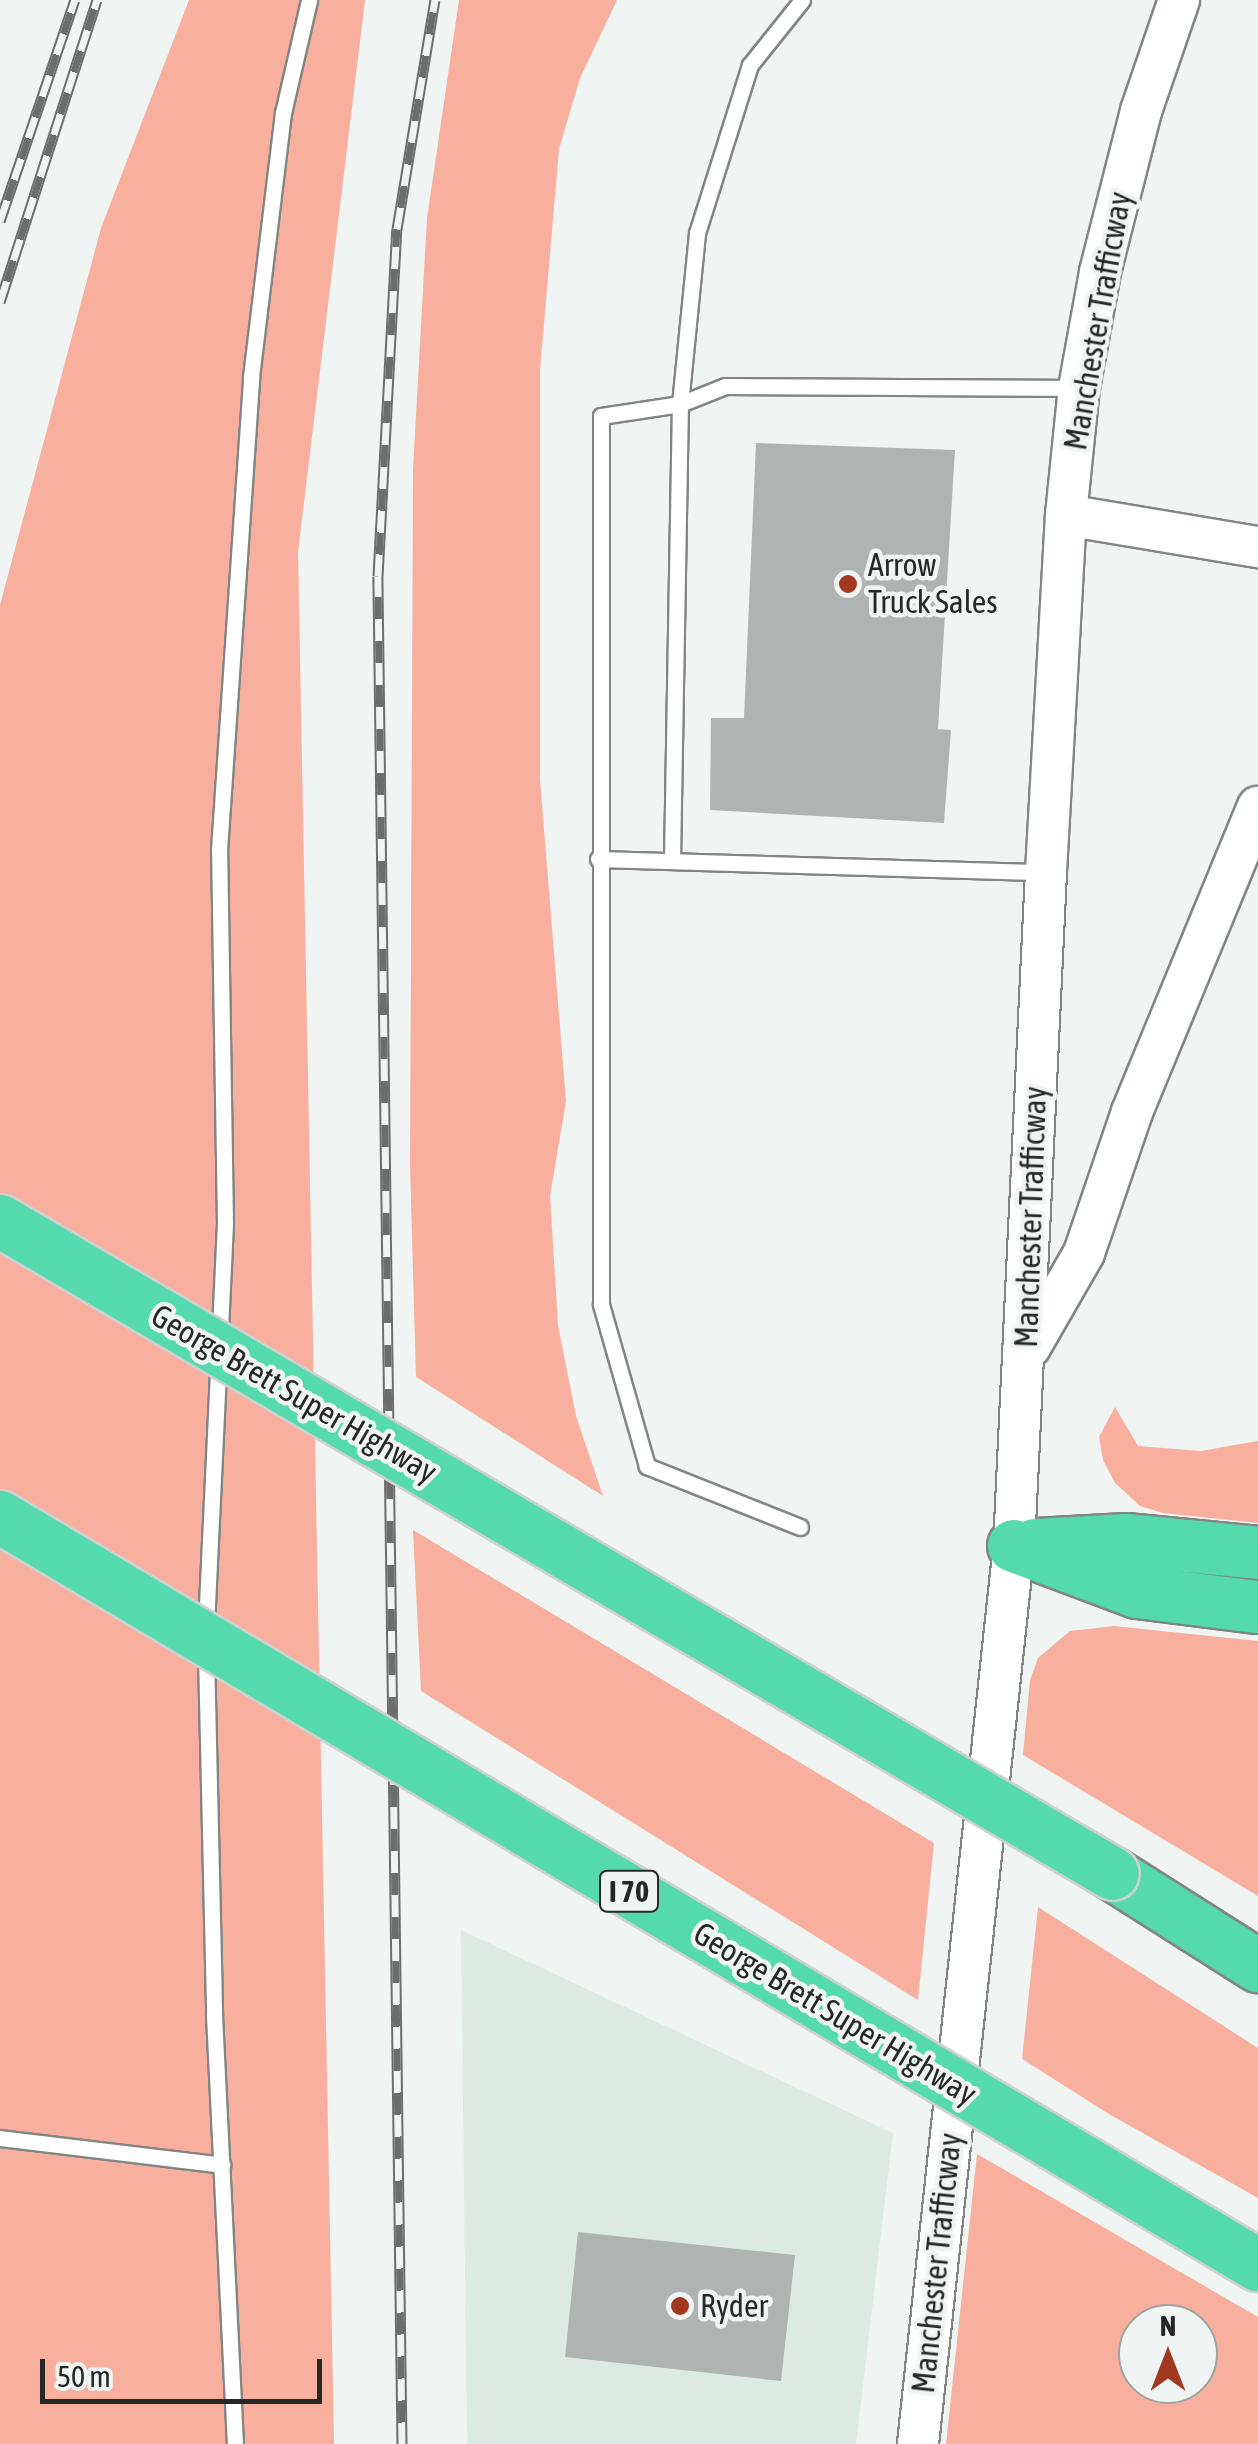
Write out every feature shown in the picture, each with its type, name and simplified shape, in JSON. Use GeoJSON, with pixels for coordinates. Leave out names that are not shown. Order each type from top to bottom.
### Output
{"type":"FeatureCollection","features":[{"type":"Feature","properties":{"kind":"highway","name":"George Brett Super Highway"},"geometry":{"type":"LineString","coordinates":[[0,1221],[1113,1874],[1258,1966]]}},
{"type":"Feature","properties":{"kind":"highway","name":"George Brett Super Highway"},"geometry":{"type":"LineString","coordinates":[[0,1517],[1258,2265]]}},
{"type":"Feature","properties":{"kind":"highway"},"geometry":{"type":"LineString","coordinates":[[1014,1546],[1126,1540],[1258,1553]]}},
{"type":"Feature","properties":{"kind":"highway"},"geometry":{"type":"LineString","coordinates":[[1014,1546],[1137,1592],[1258,1607]]}},
{"type":"Feature","properties":{"kind":"main road","name":"Manchester Trafficway"},"geometry":{"type":"LineString","coordinates":[[918,2444],[1014,1546],[1046,872],[1066,515],[1078,388],[1100,272],[1136,129],[1178,0]]}},
{"type":"Feature","properties":{"kind":"main road"},"geometry":{"type":"LineString","coordinates":[[1066,515],[1258,547]]}},
{"type":"Feature","properties":{"kind":"main road"},"geometry":{"type":"LineString","coordinates":[[1026,1355],[1084,1254],[1132,1112],[1258,807]]}},
{"type":"Feature","properties":{"kind":"lane"},"geometry":{"type":"LineString","coordinates":[[236,2444],[222,2165],[206,1639],[225,1224],[219,850],[251,377],[283,113],[308,0]]}},
{"type":"Feature","properties":{"kind":"lane"},"geometry":{"type":"LineString","coordinates":[[672,860],[680,404],[696,233],[750,65],[802,0]]}},
{"type":"Feature","properties":{"kind":"lane"},"geometry":{"type":"LineString","coordinates":[[800,1526],[647,1466],[601,1304],[601,416],[680,404],[726,386],[1078,388]]}},
{"type":"Feature","properties":{"kind":"lane"},"geometry":{"type":"LineString","coordinates":[[598,858],[1046,872]]}},
{"type":"Feature","properties":{"kind":"lane"},"geometry":{"type":"LineString","coordinates":[[0,2138],[222,2165]]}},
{"type":"Feature","properties":{"kind":"shaded area"},"geometry":{"type":"Polygon","coordinates":[[[189,0],[365,0],[298,552],[334,2444],[0,2444],[0,605],[101,228],[189,0]]]}},
{"type":"Feature","properties":{"kind":"shaded area"},"geometry":{"type":"Polygon","coordinates":[[[459,0],[617,0],[580,78],[559,149],[540,370],[540,780],[566,1101],[550,1196],[558,1325],[576,1416],[603,1496],[416,1377],[410,1166],[413,469],[427,218],[459,0]]]}},
{"type":"Feature","properties":{"kind":"shaded area"},"geometry":{"type":"Polygon","coordinates":[[[1115,1407],[1138,1446],[1201,1451],[1258,1441],[1258,1523],[1163,1513],[1140,1506],[1115,1483],[1103,1460],[1099,1437],[1115,1407]]]}},
{"type":"Feature","properties":{"kind":"shaded area"},"geometry":{"type":"Polygon","coordinates":[[[413,1530],[934,1843],[918,2000],[421,1691],[413,1530]]]}},
{"type":"Feature","properties":{"kind":"shaded area"},"geometry":{"type":"Polygon","coordinates":[[[1114,1626],[1258,1641],[1258,1896],[1023,1755],[1030,1680],[1038,1658],[1070,1631],[1114,1626]]]}},
{"type":"Feature","properties":{"kind":"shaded area"},"geometry":{"type":"Polygon","coordinates":[[[1038,1907],[1258,2048],[1258,2198],[1109,2114],[1022,2059],[1038,1907]]]}},
{"type":"Feature","properties":{"kind":"shaded area"},"geometry":{"type":"Polygon","coordinates":[[[461,1930],[893,2133],[856,2444],[467,2444],[461,1930]]]}},
{"type":"Feature","properties":{"kind":"shaded area"},"geometry":{"type":"Polygon","coordinates":[[[977,2154],[1258,2317],[1258,2444],[946,2444],[977,2154]]]}},
{"type":"Feature","properties":{"kind":"building","name":"Arrow Truck Sales"},"geometry":{"type":"Polygon","coordinates":[[[756,443],[955,450],[938,729],[951,730],[944,823],[710,810],[711,718],[744,718],[756,443]]]}},
{"type":"Feature","properties":{"kind":"building","name":"Ryder"},"geometry":{"type":"Polygon","coordinates":[[[578,2232],[795,2255],[781,2381],[565,2357],[578,2232]]]}},
{"type":"Feature","properties":{"kind":"railway"},"geometry":{"type":"LineString","coordinates":[[0,221],[75,0]]}},
{"type":"Feature","properties":{"kind":"railway"},"geometry":{"type":"LineString","coordinates":[[0,302],[97,0]]}},
{"type":"Feature","properties":{"kind":"railway"},"geometry":{"type":"LineString","coordinates":[[402,2444],[378,576],[397,229],[435,0]]}},
{"type":"Feature","properties":{"kind":"place","name":"Arrow Truck Sales"},"geometry":{"type":"Point","coordinates":[848,584]}},
{"type":"Feature","properties":{"kind":"place","name":"Ryder"},"geometry":{"type":"Point","coordinates":[680,2306]}}]}
